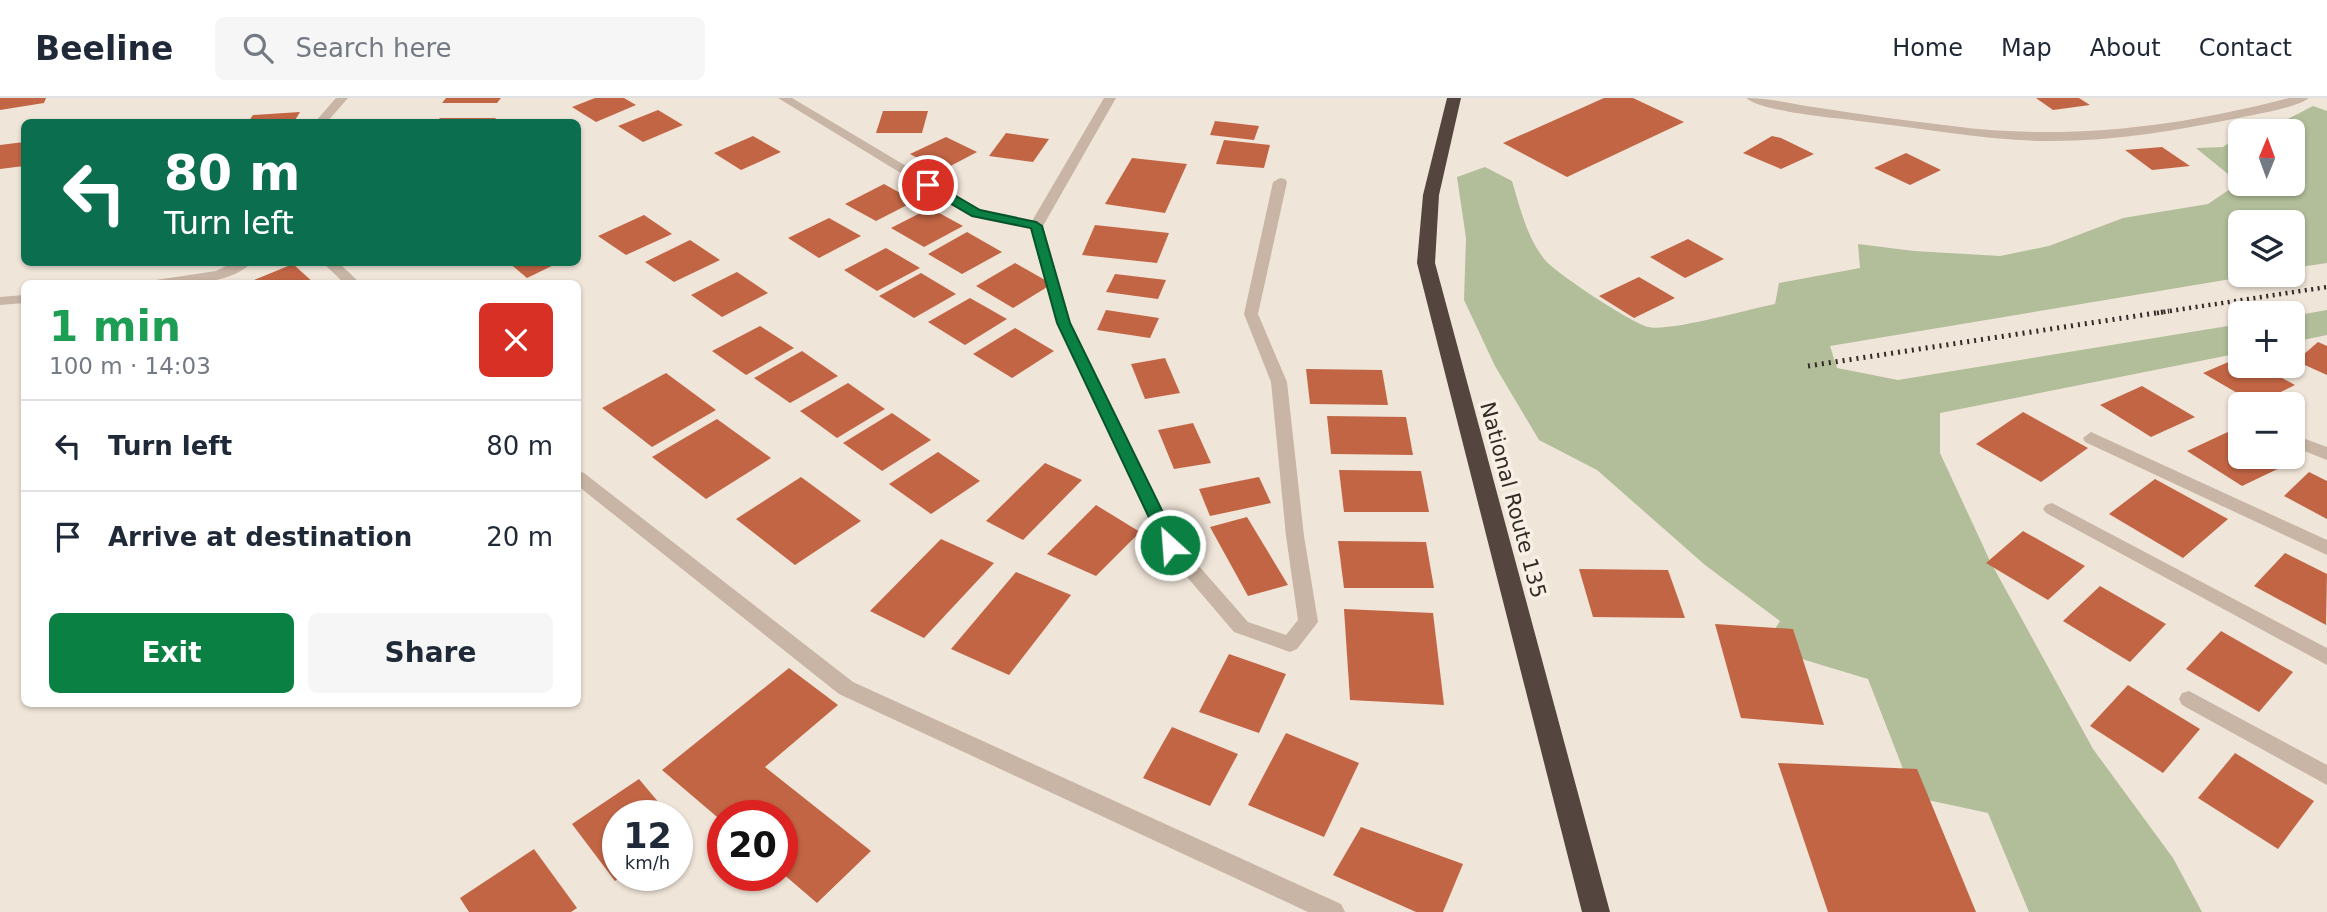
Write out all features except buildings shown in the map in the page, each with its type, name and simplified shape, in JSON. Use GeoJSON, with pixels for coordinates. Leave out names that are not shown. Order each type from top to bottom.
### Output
{"type":"FeatureCollection","features":[{"type":"Feature","properties":{"kind":"highway","name":"National Route 135"},"geometry":{"type":"LineString","coordinates":[[1454,98],[1431,195],[1426,263],[1596,912]]}},
{"type":"Feature","properties":{"kind":"street"},"geometry":{"type":"LineString","coordinates":[[324,119],[342,98]]}},
{"type":"Feature","properties":{"kind":"street"},"geometry":{"type":"LineString","coordinates":[[784,98],[976,213],[1036,226]]}},
{"type":"Feature","properties":{"kind":"street"},"geometry":{"type":"LineString","coordinates":[[1110,98],[1036,226],[1064,323],[1170,545],[1241,627],[1290,644],[1308,622],[1279,382],[1251,314],[1280,182]]}},
{"type":"Feature","properties":{"kind":"street"},"geometry":{"type":"LineString","coordinates":[[1752,98],[1847,116],[1966,132],[2066,137],[2151,130],[2261,110],[2303,98]]}},
{"type":"Feature","properties":{"kind":"street"},"geometry":{"type":"LineString","coordinates":[[2247,98],[2261,110]]}},
{"type":"Feature","properties":{"kind":"street"},"geometry":{"type":"LineString","coordinates":[[184,280],[219,275],[238,266]]}},
{"type":"Feature","properties":{"kind":"street"},"geometry":{"type":"LineString","coordinates":[[334,266],[349,280]]}},
{"type":"Feature","properties":{"kind":"street"},"geometry":{"type":"LineString","coordinates":[[0,301],[21,299]]}},
{"type":"Feature","properties":{"kind":"street"},"geometry":{"type":"LineString","coordinates":[[2091,438],[2327,548]]}},
{"type":"Feature","properties":{"kind":"street"},"geometry":{"type":"LineString","coordinates":[[2305,445],[2327,454]]}},
{"type":"Feature","properties":{"kind":"street"},"geometry":{"type":"LineString","coordinates":[[581,479],[846,688],[1333,912]]}},
{"type":"Feature","properties":{"kind":"street"},"geometry":{"type":"LineString","coordinates":[[2052,509],[2327,657]]}},
{"type":"Feature","properties":{"kind":"street"},"geometry":{"type":"LineString","coordinates":[[2189,699],[2327,776]]}},
{"type":"Feature","properties":{"kind":"green space"},"geometry":{"type":"Polygon","coordinates":[[[2313,106],[2327,111],[2327,263],[2305,266],[2305,210],[2228,210],[2228,280],[1830,346],[1837,368],[1898,380],[2228,326],[2228,355],[1940,413],[1940,453],[1990,561],[2093,749],[2173,858],[2202,912],[2029,912],[1988,813],[1914,797],[1868,679],[1805,660],[1768,640],[1780,621],[1705,565],[1597,470],[1539,440],[1495,366],[1464,300],[1466,238],[1457,177],[1485,167],[1512,181],[1529,232],[1552,267],[1626,316],[1648,327],[1658,328],[1775,304],[1779,283],[1860,268],[1858,244],[1914,251],[2000,256],[2049,246],[2123,218],[2208,204],[2228,190],[2228,196],[2305,196],[2305,119],[2288,119],[2313,106]]]}},
{"type":"Feature","properties":{"kind":"green space"},"geometry":{"type":"Polygon","coordinates":[[[2228,143],[2228,174],[2196,148],[2223,147],[2228,143]]]}},
{"type":"Feature","properties":{"kind":"green space"},"geometry":{"type":"Polygon","coordinates":[[[2327,310],[2327,335],[2305,340],[2305,314],[2327,310]]]}},
{"type":"Feature","properties":{"kind":"railway"},"geometry":{"type":"LineString","coordinates":[[2157,313],[2327,287]]}},
{"type":"Feature","properties":{"kind":"railway"},"geometry":{"type":"LineString","coordinates":[[1808,366],[2169,311]]}},
{"type":"Feature","properties":{"kind":"route"},"geometry":{"type":"LineString","coordinates":[[928,185],[976,213],[1036,226],[1064,323],[1170,545]]}}]}
